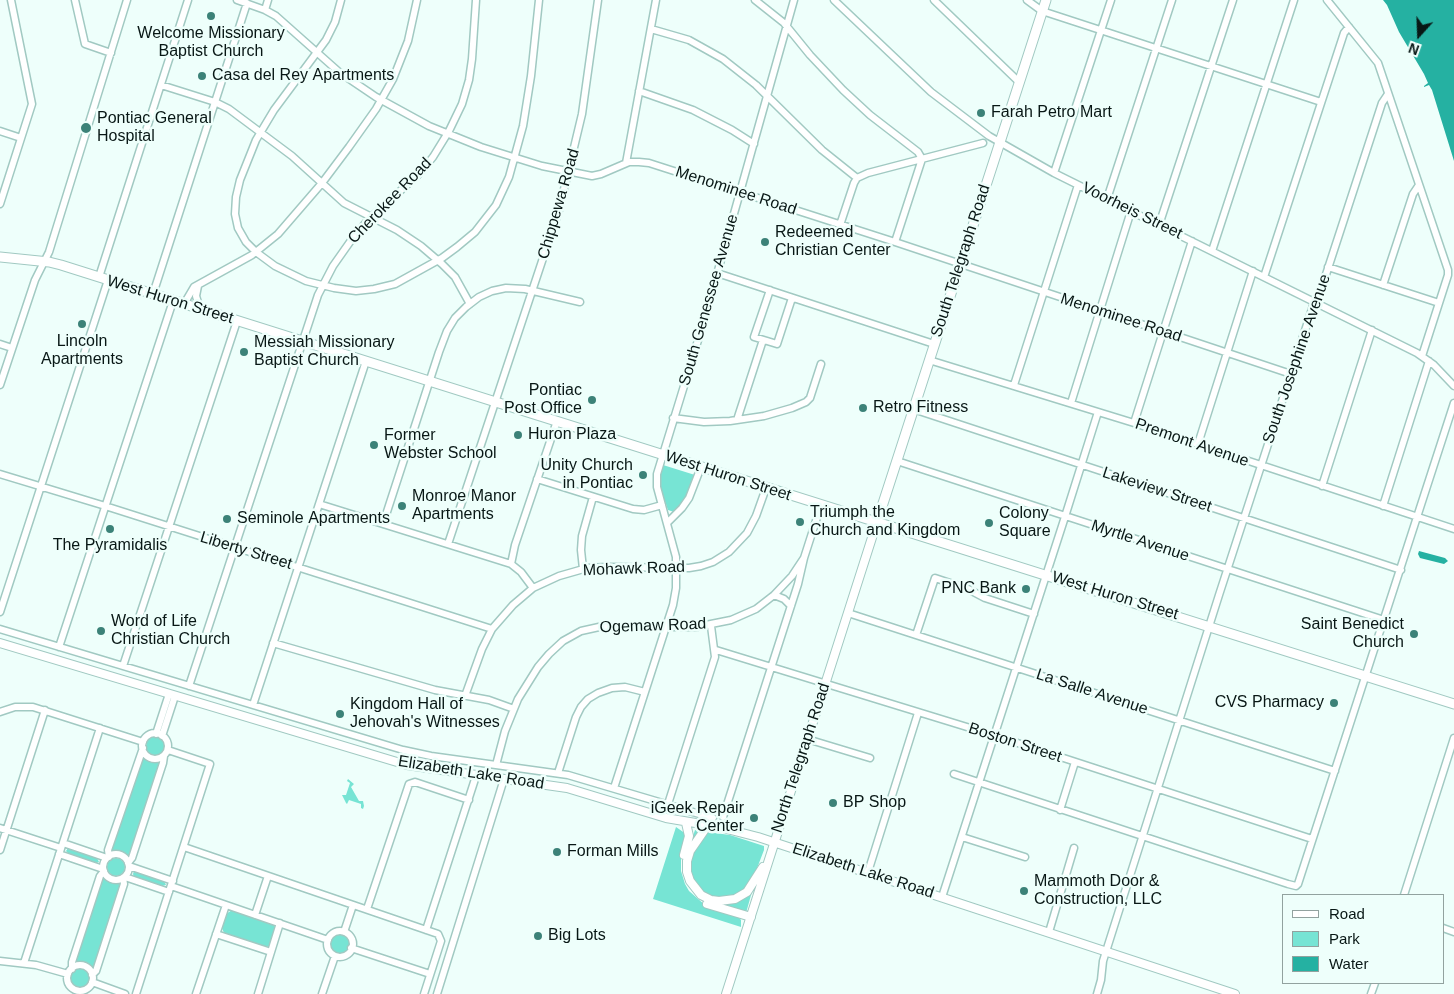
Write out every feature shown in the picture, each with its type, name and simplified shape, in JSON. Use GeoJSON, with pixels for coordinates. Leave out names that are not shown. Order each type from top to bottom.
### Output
{"type":"FeatureCollection","features":[{"type":"Feature","properties":{"kind":"highway","name":"South Telegraph Road"},"geometry":{"type":"LineString","coordinates":[[877,522],[1046,0]]}},
{"type":"Feature","properties":{"kind":"highway","name":"West Huron Street"},"geometry":{"type":"LineString","coordinates":[[0,257],[43,262],[108,280],[1454,704]]}},
{"type":"Feature","properties":{"kind":"main road","name":"North Telegraph Road"},"geometry":{"type":"LineString","coordinates":[[726,994],[877,522]]}},
{"type":"Feature","properties":{"kind":"main road","name":"Elizabeth Lake Road"},"geometry":{"type":"LineString","coordinates":[[0,643],[407,765],[573,789],[686,823],[734,830],[868,872],[1235,994]]}},
{"type":"Feature","properties":{"kind":"main road"},"geometry":{"type":"LineString","coordinates":[[686,823],[689,836],[683,857],[682,869],[684,880],[689,890],[698,899],[707,904],[750,917]]}},
{"type":"Feature","properties":{"kind":"main road"},"geometry":{"type":"LineString","coordinates":[[708,825],[690,851],[687,865],[690,881],[704,897],[723,902],[741,896],[750,888],[769,859]]}},
{"type":"Feature","properties":{"kind":"street"},"geometry":{"type":"LineString","coordinates":[[1,200],[32,104],[11,0]]}},
{"type":"Feature","properties":{"kind":"street"},"geometry":{"type":"LineString","coordinates":[[75,0],[85,44],[111,54]]}},
{"type":"Feature","properties":{"kind":"street"},"geometry":{"type":"LineString","coordinates":[[0,385],[34,280],[49,252],[127,0]]}},
{"type":"Feature","properties":{"kind":"street"},"geometry":{"type":"LineString","coordinates":[[98,277],[188,0]]}},
{"type":"Feature","properties":{"kind":"street","name":"Menominee Road"},"geometry":{"type":"LineString","coordinates":[[237,0],[265,10],[280,19],[348,78],[381,100],[415,119],[448,134],[515,158],[569,172],[597,176],[626,163],[645,162],[895,242],[1291,374]]}},
{"type":"Feature","properties":{"kind":"street"},"geometry":{"type":"LineString","coordinates":[[265,10],[268,0]]}},
{"type":"Feature","properties":{"kind":"street"},"geometry":{"type":"LineString","coordinates":[[342,0],[332,28],[317,53],[278,104],[260,132],[244,168],[238,186],[235,206],[239,230],[256,252],[288,273],[322,286],[348,290],[378,288],[404,280],[463,243],[485,221],[505,188],[515,158],[531,76],[539,0]]}},
{"type":"Feature","properties":{"kind":"street"},"geometry":{"type":"LineString","coordinates":[[184,304],[192,290],[256,252],[282,230],[322,183],[362,130],[381,100],[402,56],[417,0]]}},
{"type":"Feature","properties":{"kind":"street","name":"Cherokee Road"},"geometry":{"type":"LineString","coordinates":[[189,686],[302,341],[322,286],[343,251],[371,216],[419,174],[448,134],[460,109],[468,80],[472,59],[476,0]]}},
{"type":"Feature","properties":{"kind":"street","name":"Chippewa Road"},"geometry":{"type":"LineString","coordinates":[[448,544],[533,291],[569,172],[588,78],[598,0]]}},
{"type":"Feature","properties":{"kind":"street"},"geometry":{"type":"LineString","coordinates":[[626,163],[655,0]]}},
{"type":"Feature","properties":{"kind":"street"},"geometry":{"type":"LineString","coordinates":[[755,0],[787,27],[843,90],[876,120],[918,152],[922,159],[895,242]]}},
{"type":"Feature","properties":{"kind":"street","name":"South Genessee Avenue"},"geometry":{"type":"LineString","coordinates":[[614,788],[675,595],[677,568],[675,551],[656,482],[662,455],[717,273],[794,0]]}},
{"type":"Feature","properties":{"kind":"street","name":"Voorheis Street"},"geometry":{"type":"LineString","coordinates":[[834,0],[931,92],[989,136],[1054,173],[1422,356],[1454,386]]}},
{"type":"Feature","properties":{"kind":"street"},"geometry":{"type":"LineString","coordinates":[[934,0],[1019,82]]}},
{"type":"Feature","properties":{"kind":"street"},"geometry":{"type":"LineString","coordinates":[[1027,0],[1042,11],[1321,102]]}},
{"type":"Feature","properties":{"kind":"street"},"geometry":{"type":"LineString","coordinates":[[1054,173],[1111,0]]}},
{"type":"Feature","properties":{"kind":"street"},"geometry":{"type":"LineString","coordinates":[[1107,199],[1172,0]]}},
{"type":"Feature","properties":{"kind":"street"},"geometry":{"type":"LineString","coordinates":[[1159,225],[1233,0]]}},
{"type":"Feature","properties":{"kind":"street"},"geometry":{"type":"LineString","coordinates":[[1212,251],[1294,0]]}},
{"type":"Feature","properties":{"kind":"street"},"geometry":{"type":"LineString","coordinates":[[1327,0],[1377,62],[1451,275],[1439,303],[1422,356]]}},
{"type":"Feature","properties":{"kind":"street"},"geometry":{"type":"LineString","coordinates":[[153,294],[247,3]]}},
{"type":"Feature","properties":{"kind":"street"},"geometry":{"type":"LineString","coordinates":[[1264,277],[1344,33],[1349,27]]}},
{"type":"Feature","properties":{"kind":"street"},"geometry":{"type":"LineString","coordinates":[[651,29],[678,36],[711,51],[738,70],[816,144],[857,178]]}},
{"type":"Feature","properties":{"kind":"street"},"geometry":{"type":"LineString","coordinates":[[161,85],[215,102],[229,109],[292,156],[344,203],[412,239],[438,260],[458,282],[470,304]]}},
{"type":"Feature","properties":{"kind":"street"},"geometry":{"type":"LineString","coordinates":[[639,92],[693,110],[732,130],[754,144]]}},
{"type":"Feature","properties":{"kind":"street","name":"South Josephine Avenue"},"geometry":{"type":"LineString","coordinates":[[1097,994],[1107,951],[1227,570],[1382,102],[1388,94]]}},
{"type":"Feature","properties":{"kind":"street"},"geometry":{"type":"LineString","coordinates":[[0,131],[21,138]]}},
{"type":"Feature","properties":{"kind":"street"},"geometry":{"type":"LineString","coordinates":[[840,225],[857,178],[868,173],[983,143]]}},
{"type":"Feature","properties":{"kind":"street"},"geometry":{"type":"LineString","coordinates":[[1014,385],[1078,185]]}},
{"type":"Feature","properties":{"kind":"street"},"geometry":{"type":"LineString","coordinates":[[1383,285],[1413,194],[1419,186]]}},
{"type":"Feature","properties":{"kind":"street"},"geometry":{"type":"LineString","coordinates":[[1071,403],[1131,211]]}},
{"type":"Feature","properties":{"kind":"street"},"geometry":{"type":"LineString","coordinates":[[1134,424],[1192,241]]}},
{"type":"Feature","properties":{"kind":"street"},"geometry":{"type":"LineString","coordinates":[[1328,267],[1439,303]]}},
{"type":"Feature","properties":{"kind":"street"},"geometry":{"type":"LineString","coordinates":[[1198,444],[1253,271]]}},
{"type":"Feature","properties":{"kind":"street"},"geometry":{"type":"LineString","coordinates":[[717,273],[934,344]]}},
{"type":"Feature","properties":{"kind":"street"},"geometry":{"type":"LineString","coordinates":[[0,612],[108,280]]}},
{"type":"Feature","properties":{"kind":"street"},"geometry":{"type":"LineString","coordinates":[[198,286],[196,295],[200,309]]}},
{"type":"Feature","properties":{"kind":"street"},"geometry":{"type":"LineString","coordinates":[[384,524],[430,381],[447,332],[455,318],[470,304],[484,295],[503,288],[519,288],[580,302]]}},
{"type":"Feature","properties":{"kind":"street"},"geometry":{"type":"LineString","coordinates":[[770,290],[754,337],[777,344],[792,298]]}},
{"type":"Feature","properties":{"kind":"street"},"geometry":{"type":"LineString","coordinates":[[59,647],[173,300]]}},
{"type":"Feature","properties":{"kind":"street"},"geometry":{"type":"LineString","coordinates":[[123,666],[237,321]]}},
{"type":"Feature","properties":{"kind":"street"},"geometry":{"type":"LineString","coordinates":[[1322,486],[1372,330]]}},
{"type":"Feature","properties":{"kind":"street"},"geometry":{"type":"LineString","coordinates":[[737,420],[762,343]]}},
{"type":"Feature","properties":{"kind":"street"},"geometry":{"type":"LineString","coordinates":[[0,344],[12,348]]}},
{"type":"Feature","properties":{"kind":"street","name":"Premont Avenue"},"geometry":{"type":"LineString","coordinates":[[929,360],[1071,403],[1454,529]]}},
{"type":"Feature","properties":{"kind":"street"},"geometry":{"type":"LineString","coordinates":[[253,705],[366,361]]}},
{"type":"Feature","properties":{"kind":"street"},"geometry":{"type":"LineString","coordinates":[[1383,506],[1429,361]]}},
{"type":"Feature","properties":{"kind":"street"},"geometry":{"type":"LineString","coordinates":[[673,418],[708,422],[737,420],[769,415],[806,402],[810,397],[821,364]]}},
{"type":"Feature","properties":{"kind":"street"},"geometry":{"type":"LineString","coordinates":[[954,774],[1296,886],[1401,570],[1454,403]]}},
{"type":"Feature","properties":{"kind":"street","name":"Lakeview Street"},"geometry":{"type":"LineString","coordinates":[[913,409],[1401,570]]}},
{"type":"Feature","properties":{"kind":"street"},"geometry":{"type":"LineString","coordinates":[[942,897],[1098,412]]}},
{"type":"Feature","properties":{"kind":"street"},"geometry":{"type":"LineString","coordinates":[[511,564],[515,546],[557,421]]}},
{"type":"Feature","properties":{"kind":"street","name":"Myrtle Avenue"},"geometry":{"type":"LineString","coordinates":[[897,461],[1384,620]]}},
{"type":"Feature","properties":{"kind":"street"},"geometry":{"type":"LineString","coordinates":[[667,522],[682,508],[689,498],[701,467]]}},
{"type":"Feature","properties":{"kind":"street","name":"Liberty Street"},"geometry":{"type":"LineString","coordinates":[[0,474],[492,629]]}},
{"type":"Feature","properties":{"kind":"street"},"geometry":{"type":"LineString","coordinates":[[538,479],[637,510],[662,505]]}},
{"type":"Feature","properties":{"kind":"street","name":"Mohawk Road"},"geometry":{"type":"LineString","coordinates":[[465,696],[482,649],[492,629],[513,605],[533,588],[559,576],[582,569],[606,567],[677,568],[705,565],[717,560],[730,552],[752,525],[766,488]]}},
{"type":"Feature","properties":{"kind":"street"},"geometry":{"type":"LineString","coordinates":[[582,569],[582,533],[593,497]]}},
{"type":"Feature","properties":{"kind":"street"},"geometry":{"type":"LineString","coordinates":[[319,504],[511,564],[521,572],[533,588]]}},
{"type":"Feature","properties":{"kind":"street"},"geometry":{"type":"LineString","coordinates":[[723,817],[798,584],[804,558],[821,505]]}},
{"type":"Feature","properties":{"kind":"street","name":"Ogemaw Road"},"geometry":{"type":"LineString","coordinates":[[496,765],[505,731],[527,684],[543,660],[568,637],[581,631],[599,627],[711,626],[745,615],[774,595],[792,576],[804,558]]}},
{"type":"Feature","properties":{"kind":"street"},"geometry":{"type":"LineString","coordinates":[[916,635],[935,578],[968,589],[985,598],[1034,614]]}},
{"type":"Feature","properties":{"kind":"street"},"geometry":{"type":"LineString","coordinates":[[774,595],[784,599],[791,606]]}},
{"type":"Feature","properties":{"kind":"street","name":"La Salle Avenue"},"geometry":{"type":"LineString","coordinates":[[848,613],[1335,771]]}},
{"type":"Feature","properties":{"kind":"street"},"geometry":{"type":"LineString","coordinates":[[668,804],[714,660],[716,650],[711,626]]}},
{"type":"Feature","properties":{"kind":"street","name":"Elizabeth Lake Road"},"geometry":{"type":"LineString","coordinates":[[0,629],[418,754],[558,773],[713,818]]}},
{"type":"Feature","properties":{"kind":"street"},"geometry":{"type":"LineString","coordinates":[[273,643],[436,690],[494,701],[514,709]]}},
{"type":"Feature","properties":{"kind":"street","name":"Boston Street"},"geometry":{"type":"LineString","coordinates":[[716,650],[825,685],[994,735],[1312,839]]}},
{"type":"Feature","properties":{"kind":"street"},"geometry":{"type":"LineString","coordinates":[[558,773],[576,717],[588,699],[598,692],[612,688],[625,687],[644,692]]}},
{"type":"Feature","properties":{"kind":"street"},"geometry":{"type":"LineString","coordinates":[[159,735],[172,695]]}},
{"type":"Feature","properties":{"kind":"street"},"geometry":{"type":"LineString","coordinates":[[0,712],[13,707],[24,706],[45,710],[100,728],[143,745]]}},
{"type":"Feature","properties":{"kind":"street"},"geometry":{"type":"LineString","coordinates":[[0,850],[3,829],[45,710]]}},
{"type":"Feature","properties":{"kind":"street"},"geometry":{"type":"LineString","coordinates":[[868,872],[918,713]]}},
{"type":"Feature","properties":{"kind":"street"},"geometry":{"type":"LineString","coordinates":[[24,963],[100,728]]}},
{"type":"Feature","properties":{"kind":"street"},"geometry":{"type":"LineString","coordinates":[[337,744],[341,732]]}},
{"type":"Feature","properties":{"kind":"street"},"geometry":{"type":"LineString","coordinates":[[108,858],[108,850],[143,745],[149,735],[159,735],[168,742],[166,753],[129,865],[128,872],[118,880],[107,876],[104,870],[104,863],[108,858],[120,855],[125,858],[129,865],[171,886],[328,940]]}},
{"type":"Feature","properties":{"kind":"street"},"geometry":{"type":"LineString","coordinates":[[1404,894],[1454,738]]}},
{"type":"Feature","properties":{"kind":"street"},"geometry":{"type":"LineString","coordinates":[[807,739],[870,758]]}},
{"type":"Feature","properties":{"kind":"street"},"geometry":{"type":"LineString","coordinates":[[143,745],[145,753],[151,758],[158,759],[166,753]]}},
{"type":"Feature","properties":{"kind":"street"},"geometry":{"type":"LineString","coordinates":[[136,994],[210,764],[166,753]]}},
{"type":"Feature","properties":{"kind":"street"},"geometry":{"type":"LineString","coordinates":[[1060,810],[1075,762]]}},
{"type":"Feature","properties":{"kind":"street"},"geometry":{"type":"LineString","coordinates":[[426,930],[476,776]]}},
{"type":"Feature","properties":{"kind":"street"},"geometry":{"type":"LineString","coordinates":[[436,994],[504,779]]}},
{"type":"Feature","properties":{"kind":"street"},"geometry":{"type":"LineString","coordinates":[[367,909],[407,786],[415,782],[469,800]]}},
{"type":"Feature","properties":{"kind":"street"},"geometry":{"type":"LineString","coordinates":[[3,829],[61,848],[108,858]]}},
{"type":"Feature","properties":{"kind":"street"},"geometry":{"type":"LineString","coordinates":[[962,837],[1026,857]]}},
{"type":"Feature","properties":{"kind":"street"},"geometry":{"type":"LineString","coordinates":[[184,847],[438,934],[441,941],[424,994]]}},
{"type":"Feature","properties":{"kind":"street"},"geometry":{"type":"LineString","coordinates":[[61,848],[104,870]]}},
{"type":"Feature","properties":{"kind":"street"},"geometry":{"type":"LineString","coordinates":[[1049,932],[1074,848]]}},
{"type":"Feature","properties":{"kind":"street"},"geometry":{"type":"LineString","coordinates":[[104,870],[100,876],[72,962],[68,982],[75,990],[86,990],[96,970],[124,884],[124,877]]}},
{"type":"Feature","properties":{"kind":"street"},"geometry":{"type":"LineString","coordinates":[[255,915],[268,876]]}},
{"type":"Feature","properties":{"kind":"street"},"geometry":{"type":"LineString","coordinates":[[124,877],[171,886]]}},
{"type":"Feature","properties":{"kind":"street"},"geometry":{"type":"LineString","coordinates":[[344,932],[353,904]]}},
{"type":"Feature","properties":{"kind":"street"},"geometry":{"type":"LineString","coordinates":[[196,994],[226,905]]}},
{"type":"Feature","properties":{"kind":"street"},"geometry":{"type":"LineString","coordinates":[[258,994],[280,924]]}},
{"type":"Feature","properties":{"kind":"street"},"geometry":{"type":"LineString","coordinates":[[335,956],[328,949],[328,940],[334,932],[344,932],[351,938],[352,948]]}},
{"type":"Feature","properties":{"kind":"street"},"geometry":{"type":"LineString","coordinates":[[216,934],[271,952]]}},
{"type":"Feature","properties":{"kind":"street"},"geometry":{"type":"LineString","coordinates":[[352,948],[430,974]]}},
{"type":"Feature","properties":{"kind":"street"},"geometry":{"type":"LineString","coordinates":[[335,956],[345,955],[352,948]]}},
{"type":"Feature","properties":{"kind":"street"},"geometry":{"type":"LineString","coordinates":[[322,994],[335,956]]}},
{"type":"Feature","properties":{"kind":"street"},"geometry":{"type":"LineString","coordinates":[[0,961],[24,963],[70,972],[78,966],[85,966],[90,970],[92,978]]}},
{"type":"Feature","properties":{"kind":"street"},"geometry":{"type":"LineString","coordinates":[[92,978],[125,994]]}},
{"type":"Feature","properties":{"kind":"green space"},"geometry":{"type":"Polygon","coordinates":[[[663,465],[695,475],[686,497],[674,512],[668,510],[660,487],[660,473],[663,465]]]}},
{"type":"Feature","properties":{"kind":"green space"},"geometry":{"type":"Polygon","coordinates":[[[156,736],[163,739],[166,746],[163,753],[156,756],[149,753],[146,746],[149,739],[156,736]]]}},
{"type":"Feature","properties":{"kind":"green space"},"geometry":{"type":"Polygon","coordinates":[[[143,756],[152,762],[160,763],[129,857],[121,852],[111,851],[143,756]]]}},
{"type":"Feature","properties":{"kind":"green space"},"geometry":{"type":"Polygon","coordinates":[[[348,779],[354,784],[351,787],[359,801],[363,801],[363,809],[361,804],[349,800],[347,804],[342,795],[346,795],[350,783],[347,781],[348,779]]]}},
{"type":"Feature","properties":{"kind":"green space"},"geometry":{"type":"Polygon","coordinates":[[[676,827],[686,834],[687,842],[681,859],[681,871],[689,891],[705,905],[737,915],[741,920],[741,927],[653,899],[676,827]]]}},
{"type":"Feature","properties":{"kind":"green space"},"geometry":{"type":"Polygon","coordinates":[[[695,830],[701,831],[689,849],[685,867],[687,878],[693,888],[705,899],[721,904],[740,900],[753,888],[746,913],[707,902],[699,897],[689,885],[685,876],[684,862],[695,830]]]}},
{"type":"Feature","properties":{"kind":"green space"},"geometry":{"type":"Polygon","coordinates":[[[707,832],[730,835],[764,846],[751,884],[738,896],[714,899],[698,889],[690,874],[691,855],[707,832]]]}},
{"type":"Feature","properties":{"kind":"green space"},"geometry":{"type":"Polygon","coordinates":[[[68,848],[97,858],[99,862],[96,863],[68,853],[66,851],[68,848]]]}},
{"type":"Feature","properties":{"kind":"green space"},"geometry":{"type":"Polygon","coordinates":[[[112,858],[120,858],[125,863],[123,874],[112,876],[107,871],[107,863],[112,858]]]}},
{"type":"Feature","properties":{"kind":"green space"},"geometry":{"type":"Polygon","coordinates":[[[134,871],[164,881],[166,885],[162,886],[134,877],[134,871]]]}},
{"type":"Feature","properties":{"kind":"green space"},"geometry":{"type":"Polygon","coordinates":[[[104,877],[112,882],[121,883],[93,968],[85,963],[75,962],[104,877]]]}},
{"type":"Feature","properties":{"kind":"green space"},"geometry":{"type":"Polygon","coordinates":[[[232,910],[274,925],[270,946],[265,947],[224,933],[222,928],[226,914],[232,910]]]}},
{"type":"Feature","properties":{"kind":"green space"},"geometry":{"type":"Polygon","coordinates":[[[340,934],[347,937],[350,944],[347,951],[340,954],[333,951],[330,944],[333,937],[340,934]]]}},
{"type":"Feature","properties":{"kind":"green space"},"geometry":{"type":"Polygon","coordinates":[[[80,968],[87,971],[90,978],[87,985],[80,988],[73,985],[70,978],[73,971],[80,968]]]}},
{"type":"Feature","properties":{"kind":"water"},"geometry":{"type":"Polygon","coordinates":[[[1383,0],[1454,0],[1454,161],[1432,90],[1429,85],[1424,87],[1428,83],[1424,74],[1399,32],[1383,0]]]}},
{"type":"Feature","properties":{"kind":"water"},"geometry":{"type":"Polygon","coordinates":[[[1419,551],[1445,558],[1448,561],[1444,564],[1420,558],[1419,551]]]}},
{"type":"Feature","properties":{"kind":"place","name":"Welcome Missionary Baptist Church"},"geometry":{"type":"Point","coordinates":[211,16]}},
{"type":"Feature","properties":{"kind":"place","name":"Casa del Rey Apartments"},"geometry":{"type":"Point","coordinates":[202,76]}},
{"type":"Feature","properties":{"kind":"place","name":"Farah Petro Mart"},"geometry":{"type":"Point","coordinates":[981,113]}},
{"type":"Feature","properties":{"kind":"place","name":"Pontiac General Hospital"},"geometry":{"type":"Point","coordinates":[86,128]}},
{"type":"Feature","properties":{"kind":"place","name":"Redeemed Christian Center"},"geometry":{"type":"Point","coordinates":[765,242]}},
{"type":"Feature","properties":{"kind":"place","name":"Lincoln Apartments"},"geometry":{"type":"Point","coordinates":[82,324]}},
{"type":"Feature","properties":{"kind":"place","name":"Messiah Missionary Baptist Church"},"geometry":{"type":"Point","coordinates":[244,352]}},
{"type":"Feature","properties":{"kind":"place","name":"Pontiac Post Office"},"geometry":{"type":"Point","coordinates":[592,400]}},
{"type":"Feature","properties":{"kind":"place","name":"Retro Fitness"},"geometry":{"type":"Point","coordinates":[863,408]}},
{"type":"Feature","properties":{"kind":"place","name":"Huron Plaza"},"geometry":{"type":"Point","coordinates":[518,435]}},
{"type":"Feature","properties":{"kind":"place","name":"Former Webster School"},"geometry":{"type":"Point","coordinates":[374,445]}},
{"type":"Feature","properties":{"kind":"place","name":"Unity Church in Pontiac"},"geometry":{"type":"Point","coordinates":[643,475]}},
{"type":"Feature","properties":{"kind":"place","name":"Monroe Manor Apartments"},"geometry":{"type":"Point","coordinates":[402,506]}},
{"type":"Feature","properties":{"kind":"place","name":"Seminole Apartments"},"geometry":{"type":"Point","coordinates":[227,519]}},
{"type":"Feature","properties":{"kind":"place","name":"Triumph the Church and Kingdom"},"geometry":{"type":"Point","coordinates":[800,522]}},
{"type":"Feature","properties":{"kind":"place","name":"Colony Square"},"geometry":{"type":"Point","coordinates":[989,523]}},
{"type":"Feature","properties":{"kind":"place","name":"The Pyramidalis"},"geometry":{"type":"Point","coordinates":[110,529]}},
{"type":"Feature","properties":{"kind":"place","name":"PNC Bank"},"geometry":{"type":"Point","coordinates":[1026,589]}},
{"type":"Feature","properties":{"kind":"place","name":"Word of Life Christian Church"},"geometry":{"type":"Point","coordinates":[101,631]}},
{"type":"Feature","properties":{"kind":"place","name":"Saint Benedict Church"},"geometry":{"type":"Point","coordinates":[1414,634]}},
{"type":"Feature","properties":{"kind":"place","name":"CVS Pharmacy"},"geometry":{"type":"Point","coordinates":[1334,703]}},
{"type":"Feature","properties":{"kind":"place","name":"Kingdom Hall of Jehovah's Witnesses"},"geometry":{"type":"Point","coordinates":[340,714]}},
{"type":"Feature","properties":{"kind":"place","name":"BP Shop"},"geometry":{"type":"Point","coordinates":[833,803]}},
{"type":"Feature","properties":{"kind":"place","name":"iGeek Repair Center"},"geometry":{"type":"Point","coordinates":[754,818]}},
{"type":"Feature","properties":{"kind":"place","name":"Forman Mills"},"geometry":{"type":"Point","coordinates":[557,852]}},
{"type":"Feature","properties":{"kind":"place","name":"Mammoth Door & Construction, LLC"},"geometry":{"type":"Point","coordinates":[1024,891]}},
{"type":"Feature","properties":{"kind":"place","name":"Big Lots"},"geometry":{"type":"Point","coordinates":[538,936]}}]}
